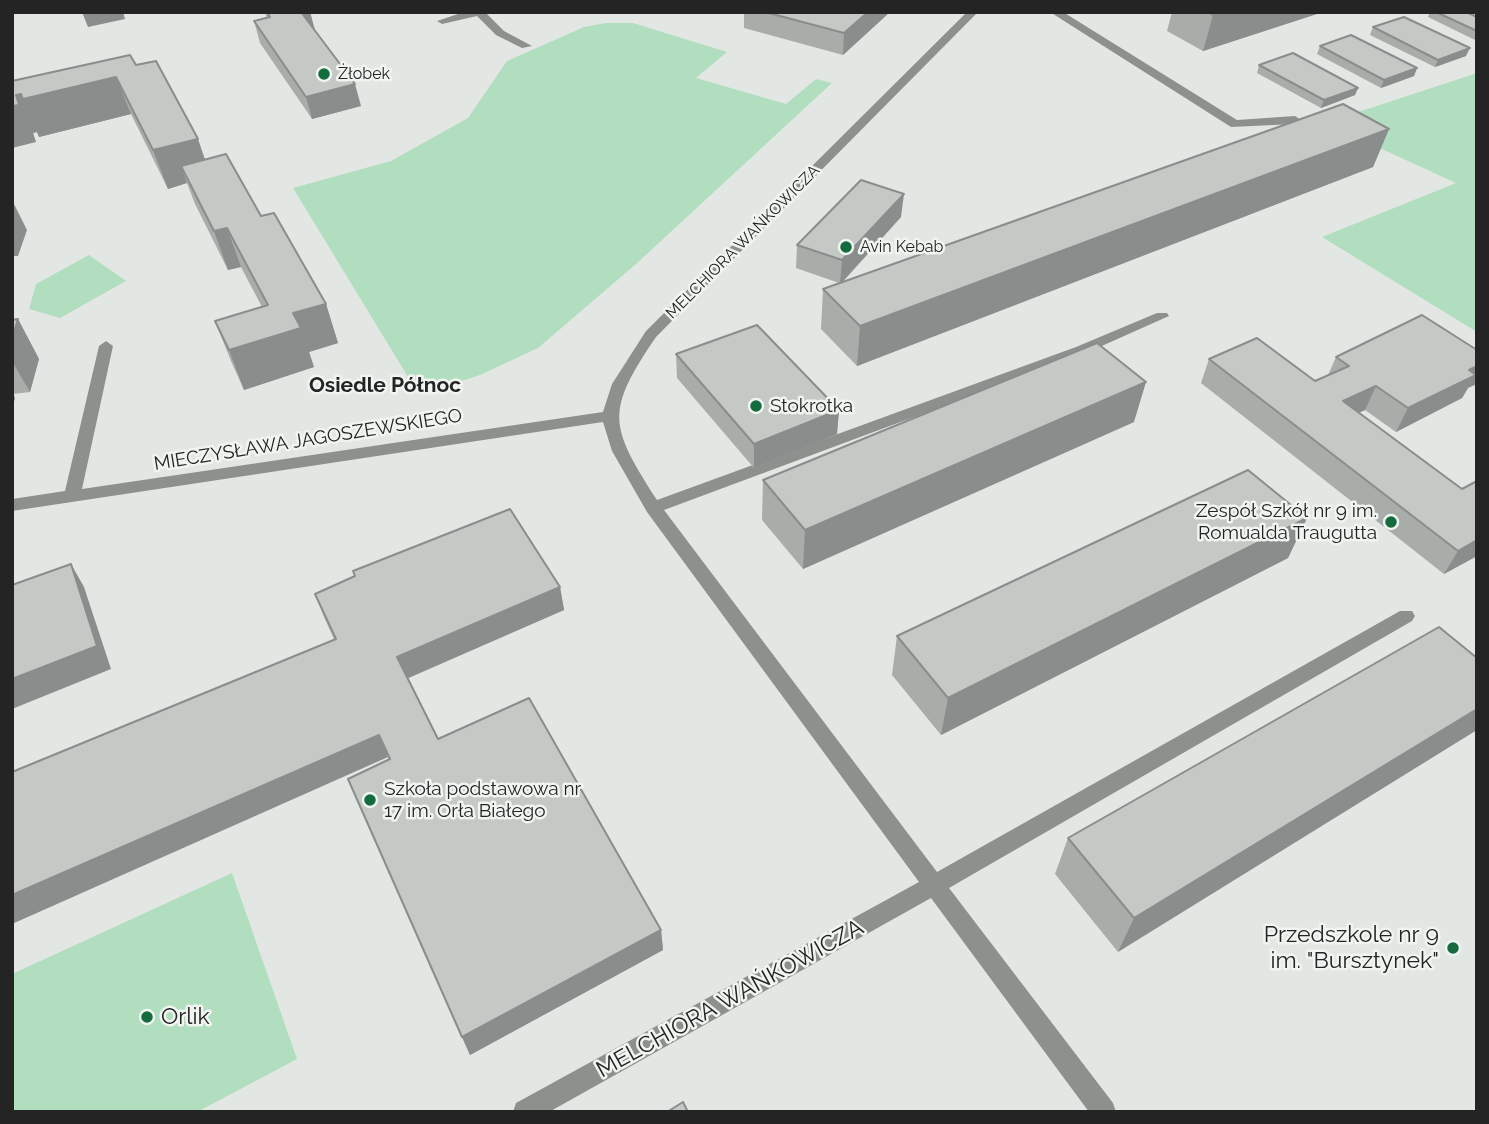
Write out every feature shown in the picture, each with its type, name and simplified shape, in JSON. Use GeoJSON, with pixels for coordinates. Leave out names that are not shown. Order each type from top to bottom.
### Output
{"type":"FeatureCollection","features":[{"type":"Feature","properties":{"kind":"street"},"geometry":{"type":"LineString","coordinates":[[442,21],[478,12],[500,33],[526,46]]}},
{"type":"Feature","properties":{"kind":"street","name":"MELCHIORA WAŃKOWICZA"},"geometry":{"type":"LineString","coordinates":[[610,416],[623,375],[651,334],[973,12]]}},
{"type":"Feature","properties":{"kind":"street"},"geometry":{"type":"LineString","coordinates":[[1055,12],[1235,124],[1295,120]]}},
{"type":"Feature","properties":{"kind":"street"},"geometry":{"type":"LineString","coordinates":[[653,508],[1081,350],[1162,316]]}},
{"type":"Feature","properties":{"kind":"street"},"geometry":{"type":"LineString","coordinates":[[72,497],[106,346]]}},
{"type":"Feature","properties":{"kind":"street"},"geometry":{"type":"LineString","coordinates":[[610,416],[623,459],[653,508],[1104,1112]]}},
{"type":"Feature","properties":{"kind":"street","name":"MIECZYSŁAWA JAGOSZEWSKIEGO"},"geometry":{"type":"LineString","coordinates":[[12,505],[610,416]]}},
{"type":"Feature","properties":{"kind":"street","name":"MELCHIORA WAŃKOWICZA"},"geometry":{"type":"LineString","coordinates":[[525,1112],[934,885],[1406,616]]}},
{"type":"Feature","properties":{"kind":"green space"},"geometry":{"type":"Polygon","coordinates":[[[606,23],[633,23],[727,52],[696,78],[786,104],[816,79],[832,83],[636,264],[538,348],[480,375],[419,395],[293,188],[391,161],[468,118],[507,61],[584,27],[606,23]]]}},
{"type":"Feature","properties":{"kind":"green space"},"geometry":{"type":"Polygon","coordinates":[[[1477,73],[1477,332],[1322,237],[1456,183],[1325,123],[1477,73]]]}},
{"type":"Feature","properties":{"kind":"green space"},"geometry":{"type":"Polygon","coordinates":[[[89,255],[126,281],[60,318],[29,309],[36,284],[89,255]]]}},
{"type":"Feature","properties":{"kind":"green space","name":"Orlik"},"geometry":{"type":"Polygon","coordinates":[[[232,873],[297,1059],[197,1112],[12,1112],[12,974],[232,873]]]}},
{"type":"Feature","properties":{"kind":"building"},"geometry":{"type":"Polygon","coordinates":[[[267,12],[301,12],[355,84],[306,97],[254,21],[270,17],[267,12]]]}},
{"type":"Feature","properties":{"kind":"building"},"geometry":{"type":"Polygon","coordinates":[[[765,12],[868,12],[844,33],[765,12]]]}},
{"type":"Feature","properties":{"kind":"building"},"geometry":{"type":"Polygon","coordinates":[[[1436,12],[1466,12],[1477,17],[1477,31],[1436,12]]]}},
{"type":"Feature","properties":{"kind":"building"},"geometry":{"type":"Polygon","coordinates":[[[1404,17],[1470,48],[1438,60],[1373,27],[1404,17]]]}},
{"type":"Feature","properties":{"kind":"building"},"geometry":{"type":"Polygon","coordinates":[[[1351,35],[1417,68],[1384,80],[1320,46],[1351,35]]]}},
{"type":"Feature","properties":{"kind":"building"},"geometry":{"type":"Polygon","coordinates":[[[1293,53],[1358,88],[1324,100],[1259,65],[1293,53]]]}},
{"type":"Feature","properties":{"kind":"building"},"geometry":{"type":"Polygon","coordinates":[[[130,55],[136,65],[156,61],[198,139],[153,150],[116,77],[23,99],[21,94],[16,95],[19,105],[12,106],[12,81],[130,55]]]}},
{"type":"Feature","properties":{"kind":"building"},"geometry":{"type":"Polygon","coordinates":[[[1343,104],[1389,129],[860,326],[823,289],[1343,104]]]}},
{"type":"Feature","properties":{"kind":"building"},"geometry":{"type":"Polygon","coordinates":[[[226,154],[261,216],[274,213],[326,304],[293,313],[301,328],[229,350],[215,321],[268,305],[227,228],[214,231],[181,166],[226,154]]]}},
{"type":"Feature","properties":{"kind":"building"},"geometry":{"type":"Polygon","coordinates":[[[861,180],[904,194],[842,260],[797,245],[861,180]]]}},
{"type":"Feature","properties":{"kind":"building"},"geometry":{"type":"Polygon","coordinates":[[[1422,315],[1477,350],[1477,366],[1469,370],[1476,375],[1408,408],[1376,386],[1343,401],[1462,489],[1477,481],[1477,540],[1458,551],[1209,359],[1257,338],[1315,381],[1349,366],[1336,357],[1422,315]]]}},
{"type":"Feature","properties":{"kind":"building"},"geometry":{"type":"Polygon","coordinates":[[[18,319],[12,338],[12,320],[18,319]]]}},
{"type":"Feature","properties":{"kind":"building","name":"Stokrotka"},"geometry":{"type":"Polygon","coordinates":[[[757,325],[839,410],[754,444],[676,354],[757,325]]]}},
{"type":"Feature","properties":{"kind":"building"},"geometry":{"type":"Polygon","coordinates":[[[1097,343],[1146,382],[805,530],[763,480],[1097,343]]]}},
{"type":"Feature","properties":{"kind":"building"},"geometry":{"type":"Polygon","coordinates":[[[1248,470],[1307,518],[948,698],[897,636],[1248,470]]]}},
{"type":"Feature","properties":{"kind":"building"},"geometry":{"type":"Polygon","coordinates":[[[510,509],[560,587],[397,657],[438,739],[529,698],[661,930],[462,1037],[348,779],[390,759],[379,735],[12,895],[12,772],[336,639],[315,594],[355,576],[353,571],[510,509]]]}},
{"type":"Feature","properties":{"kind":"building"},"geometry":{"type":"Polygon","coordinates":[[[71,564],[97,646],[12,679],[12,585],[71,564]]]}},
{"type":"Feature","properties":{"kind":"building"},"geometry":{"type":"Polygon","coordinates":[[[1439,627],[1477,658],[1477,709],[1134,918],[1068,838],[1439,627]]]}},
{"type":"Feature","properties":{"kind":"building"},"geometry":{"type":"Polygon","coordinates":[[[683,1102],[688,1112],[667,1112],[683,1102]]]}},
{"type":"Feature","properties":{"kind":"place","name":"Żłobek"},"geometry":{"type":"Point","coordinates":[324,74]}},
{"type":"Feature","properties":{"kind":"place","name":"Avin Kebab"},"geometry":{"type":"Point","coordinates":[846,247]}},
{"type":"Feature","properties":{"kind":"place","name":"Stokrotka"},"geometry":{"type":"Point","coordinates":[756,406]}},
{"type":"Feature","properties":{"kind":"place","name":"Zespół Szkół nr 9 im. Romualda Traugutta"},"geometry":{"type":"Point","coordinates":[1391,522]}},
{"type":"Feature","properties":{"kind":"place","name":"Szkoła podstawowa nr 17 im. Orła Białego"},"geometry":{"type":"Point","coordinates":[370,800]}},
{"type":"Feature","properties":{"kind":"place","name":"Przedszkole nr 9 im. \"Bursztynek\""},"geometry":{"type":"Point","coordinates":[1453,948]}},
{"type":"Feature","properties":{"kind":"place","name":"Orlik"},"geometry":{"type":"Point","coordinates":[147,1017]}},
{"type":"Feature","properties":{"kind":"district","name":"Osiedle Północ"},"geometry":{"type":"Point","coordinates":[385,386]}}]}
